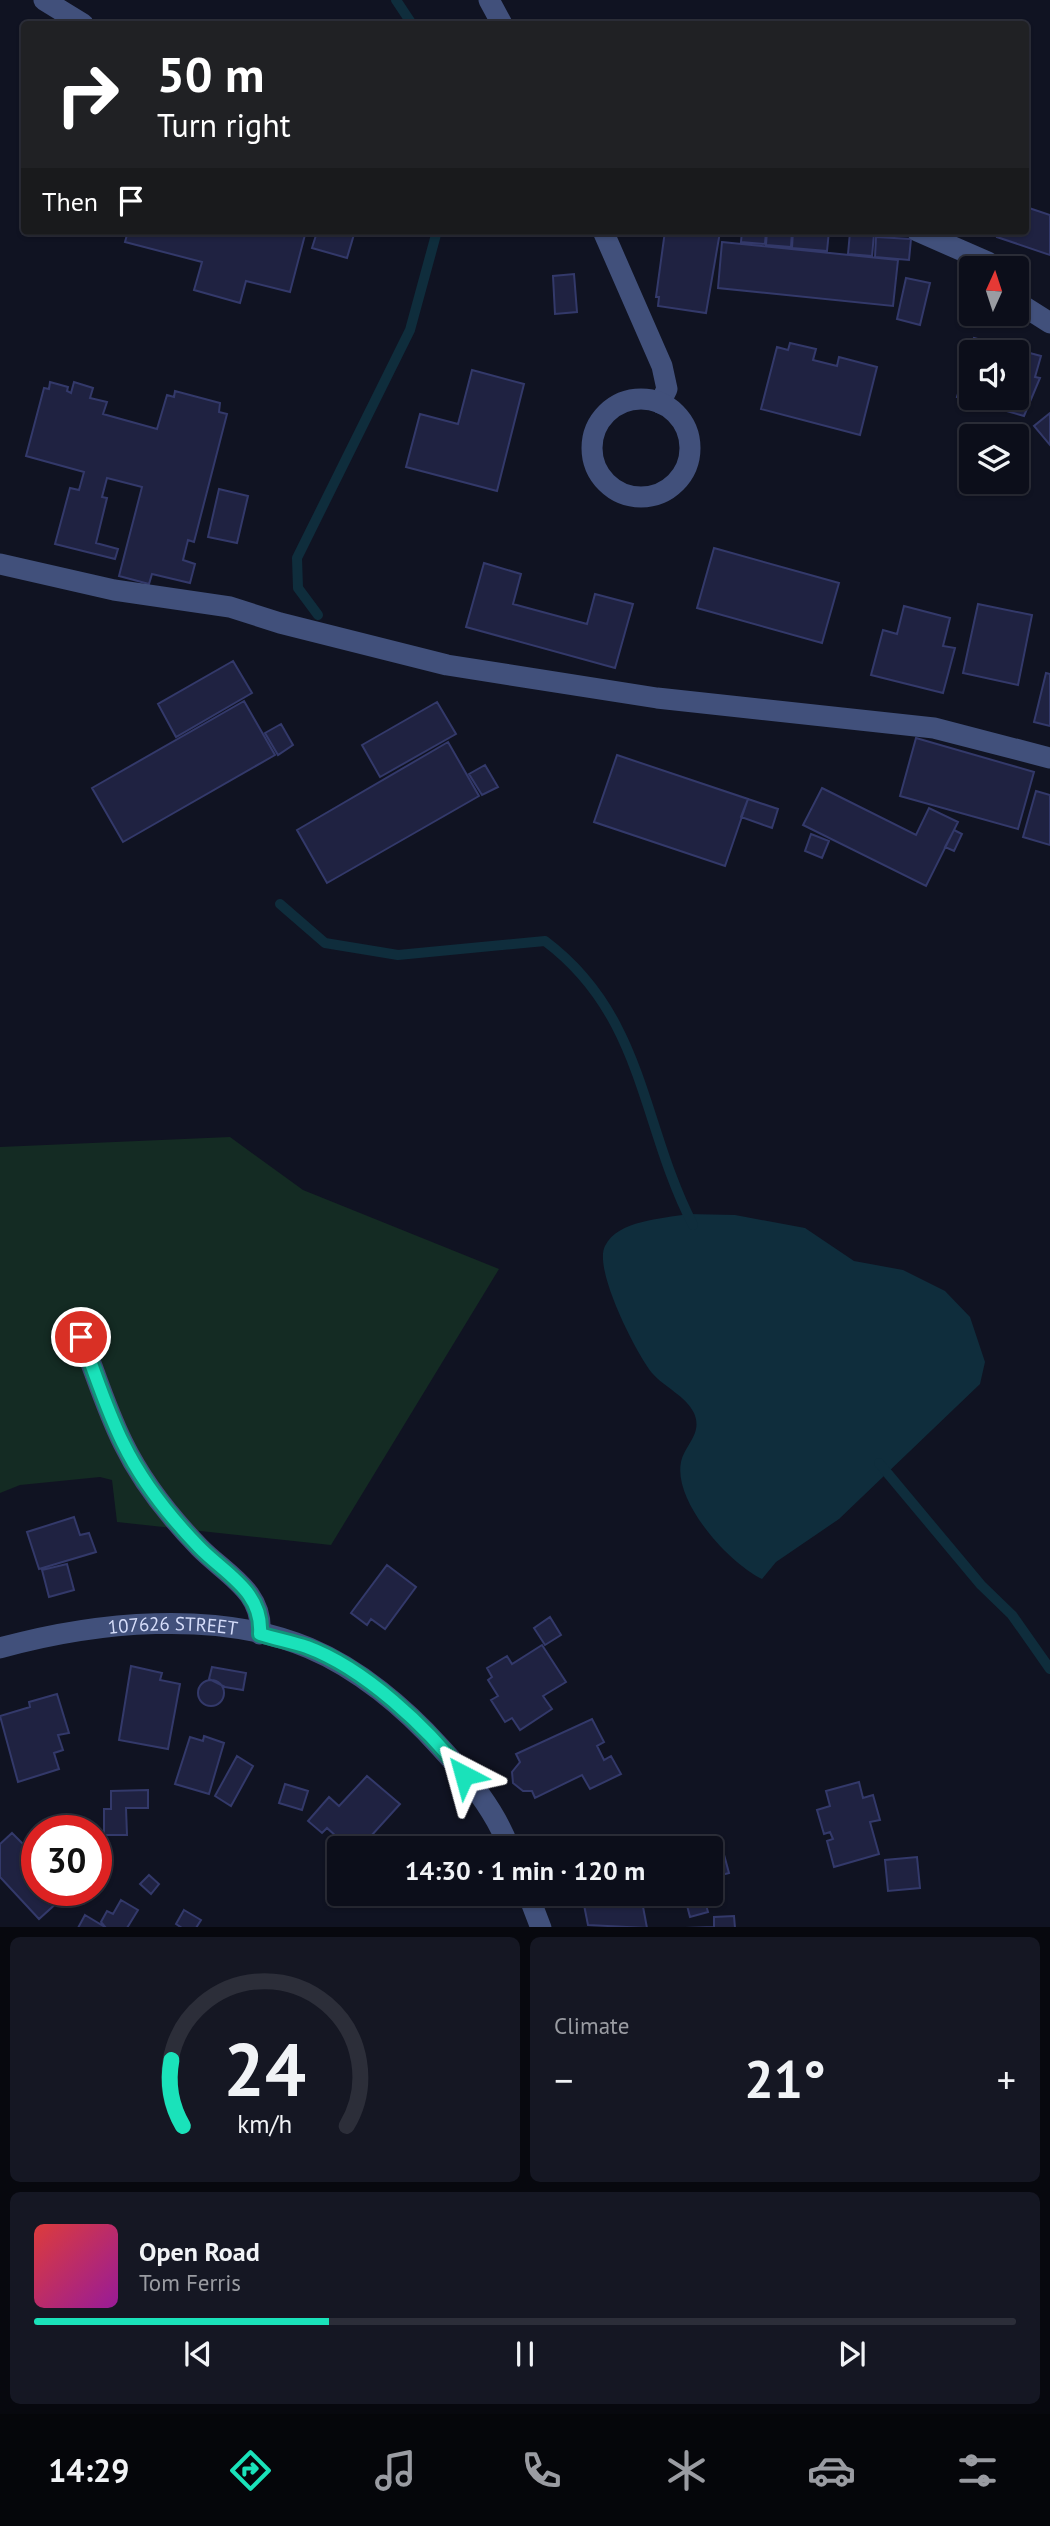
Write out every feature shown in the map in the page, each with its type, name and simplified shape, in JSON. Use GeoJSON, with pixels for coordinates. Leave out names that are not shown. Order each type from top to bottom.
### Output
{"type":"FeatureCollection","features":[{"type":"Feature","properties":{"kind":"street"},"geometry":{"type":"LineString","coordinates":[[44,0],[78,21]]}},
{"type":"Feature","properties":{"kind":"street"},"geometry":{"type":"LineString","coordinates":[[489,0],[500,21]]}},
{"type":"Feature","properties":{"kind":"street"},"geometry":{"type":"LineString","coordinates":[[605,235],[662,366],[667,389],[660,403]]}},
{"type":"Feature","properties":{"kind":"street"},"geometry":{"type":"LineString","coordinates":[[926,235],[974,256]]}},
{"type":"Feature","properties":{"kind":"street"},"geometry":{"type":"LineString","coordinates":[[1029,310],[1050,323]]}},
{"type":"Feature","properties":{"kind":"street"},"geometry":{"type":"LineString","coordinates":[[638,400],[660,403],[677,414],[687,429],[687,467],[677,482],[660,494],[622,494],[607,483],[595,467],[592,448],[595,430],[603,416],[622,403],[638,400]]}},
{"type":"Feature","properties":{"kind":"street"},"geometry":{"type":"LineString","coordinates":[[0,564],[114,590],[230,607],[280,623],[447,665],[657,698],[934,729],[1050,758]]}},
{"type":"Feature","properties":{"kind":"street"},"geometry":{"type":"LineString","coordinates":[[81,1337],[122,1442],[138,1469],[172,1517],[253,1599],[262,1616],[260,1634]]}},
{"type":"Feature","properties":{"kind":"street","name":"107626 STREET"},"geometry":{"type":"LineString","coordinates":[[0,1648],[126,1623],[211,1626],[260,1634],[308,1647],[341,1665],[423,1728],[476,1791],[505,1836]]}},
{"type":"Feature","properties":{"kind":"street"},"geometry":{"type":"LineString","coordinates":[[533,1906],[541,1927]]}},
{"type":"Feature","properties":{"kind":"green space"},"geometry":{"type":"Polygon","coordinates":[[[230,1137],[303,1190],[499,1269],[331,1545],[117,1522],[112,1480],[100,1477],[20,1485],[0,1493],[0,1147],[230,1137]]]}},
{"type":"Feature","properties":{"kind":"water"},"geometry":{"type":"Polygon","coordinates":[[[687,1214],[735,1215],[805,1228],[854,1261],[903,1270],[945,1291],[970,1317],[985,1362],[980,1384],[839,1519],[776,1562],[762,1579],[734,1560],[706,1530],[694,1512],[681,1478],[681,1462],[695,1433],[694,1413],[645,1363],[618,1311],[605,1273],[603,1257],[605,1246],[611,1237],[642,1222],[687,1214]]]}},
{"type":"Feature","properties":{"kind":"building"},"geometry":{"type":"Polygon","coordinates":[[[1029,208],[1050,215],[1050,255],[997,237],[1029,235],[1029,208]]]}},
{"type":"Feature","properties":{"kind":"building"},"geometry":{"type":"Polygon","coordinates":[[[127,235],[305,235],[290,292],[246,281],[240,303],[194,290],[202,262],[125,242],[127,235]]]}},
{"type":"Feature","properties":{"kind":"building"},"geometry":{"type":"Polygon","coordinates":[[[316,235],[354,235],[347,258],[312,248],[316,235]]]}},
{"type":"Feature","properties":{"kind":"building"},"geometry":{"type":"Polygon","coordinates":[[[664,235],[719,235],[706,313],[658,306],[659,297],[656,297],[664,235]]]}},
{"type":"Feature","properties":{"kind":"building"},"geometry":{"type":"Polygon","coordinates":[[[742,235],[766,235],[765,244],[741,242],[742,235]]]}},
{"type":"Feature","properties":{"kind":"building"},"geometry":{"type":"Polygon","coordinates":[[[767,235],[792,235],[791,247],[766,245],[767,235]]]}},
{"type":"Feature","properties":{"kind":"building"},"geometry":{"type":"Polygon","coordinates":[[[793,235],[829,235],[827,251],[792,248],[793,235]]]}},
{"type":"Feature","properties":{"kind":"building"},"geometry":{"type":"Polygon","coordinates":[[[850,235],[874,235],[872,256],[848,254],[850,235]]]}},
{"type":"Feature","properties":{"kind":"building"},"geometry":{"type":"Polygon","coordinates":[[[876,237],[911,239],[909,260],[875,257],[876,237]]]}},
{"type":"Feature","properties":{"kind":"building"},"geometry":{"type":"Polygon","coordinates":[[[722,242],[898,260],[893,306],[718,288],[722,242]]]}},
{"type":"Feature","properties":{"kind":"building"},"geometry":{"type":"Polygon","coordinates":[[[574,274],[577,312],[555,314],[553,276],[574,274]]]}},
{"type":"Feature","properties":{"kind":"building"},"geometry":{"type":"Polygon","coordinates":[[[906,278],[930,283],[920,325],[897,319],[906,278]]]}},
{"type":"Feature","properties":{"kind":"building"},"geometry":{"type":"Polygon","coordinates":[[[790,343],[816,349],[813,360],[837,366],[839,357],[877,367],[860,435],[761,409],[777,347],[788,350],[790,343]]]}},
{"type":"Feature","properties":{"kind":"building"},"geometry":{"type":"Polygon","coordinates":[[[1029,353],[1041,356],[1035,377],[1040,378],[1029,404],[1029,353]]]}},
{"type":"Feature","properties":{"kind":"building"},"geometry":{"type":"Polygon","coordinates":[[[472,370],[524,384],[497,491],[406,467],[420,414],[458,424],[472,370]]]}},
{"type":"Feature","properties":{"kind":"building"},"geometry":{"type":"Polygon","coordinates":[[[50,382],[68,387],[67,391],[71,393],[74,382],[93,388],[90,398],[107,402],[103,414],[157,429],[167,395],[174,397],[175,391],[220,403],[219,412],[227,414],[194,542],[188,540],[183,560],[195,564],[190,583],[152,574],[149,584],[119,576],[142,487],[107,478],[102,497],[107,498],[96,543],[118,549],[115,559],[55,544],[70,488],[79,490],[84,472],[26,456],[44,388],[49,389],[50,382]]]}},
{"type":"Feature","properties":{"kind":"building"},"geometry":{"type":"Polygon","coordinates":[[[1003,410],[1027,410],[1024,416],[1003,410]]]}},
{"type":"Feature","properties":{"kind":"building"},"geometry":{"type":"Polygon","coordinates":[[[1050,413],[1050,445],[1034,426],[1050,413]]]}},
{"type":"Feature","properties":{"kind":"building"},"geometry":{"type":"Polygon","coordinates":[[[219,489],[248,496],[237,543],[208,537],[219,489]]]}},
{"type":"Feature","properties":{"kind":"building"},"geometry":{"type":"Polygon","coordinates":[[[714,548],[839,583],[822,643],[697,608],[714,548]]]}},
{"type":"Feature","properties":{"kind":"building"},"geometry":{"type":"Polygon","coordinates":[[[484,563],[521,574],[513,604],[587,624],[595,594],[633,604],[615,668],[466,627],[484,563]]]}},
{"type":"Feature","properties":{"kind":"building"},"geometry":{"type":"Polygon","coordinates":[[[978,604],[1032,615],[1018,685],[963,673],[978,604]]]}},
{"type":"Feature","properties":{"kind":"building"},"geometry":{"type":"Polygon","coordinates":[[[904,606],[950,618],[943,646],[955,648],[943,693],[871,675],[883,630],[897,634],[904,606]]]}},
{"type":"Feature","properties":{"kind":"building"},"geometry":{"type":"Polygon","coordinates":[[[233,661],[252,693],[176,737],[158,704],[233,661]]]}},
{"type":"Feature","properties":{"kind":"building"},"geometry":{"type":"Polygon","coordinates":[[[1046,673],[1050,674],[1050,726],[1034,722],[1046,673]]]}},
{"type":"Feature","properties":{"kind":"building"},"geometry":{"type":"Polygon","coordinates":[[[244,701],[275,755],[123,842],[92,788],[244,701]]]}},
{"type":"Feature","properties":{"kind":"building"},"geometry":{"type":"Polygon","coordinates":[[[437,702],[456,734],[380,777],[362,745],[437,702]]]}},
{"type":"Feature","properties":{"kind":"building"},"geometry":{"type":"Polygon","coordinates":[[[281,724],[293,745],[278,755],[265,733],[281,724]]]}},
{"type":"Feature","properties":{"kind":"building"},"geometry":{"type":"Polygon","coordinates":[[[916,738],[1034,772],[1018,829],[900,796],[916,738]]]}},
{"type":"Feature","properties":{"kind":"building"},"geometry":{"type":"Polygon","coordinates":[[[448,742],[479,796],[327,883],[297,830],[448,742]]]}},
{"type":"Feature","properties":{"kind":"building"},"geometry":{"type":"Polygon","coordinates":[[[617,755],[748,799],[725,866],[594,822],[617,755]]]}},
{"type":"Feature","properties":{"kind":"building"},"geometry":{"type":"Polygon","coordinates":[[[485,765],[498,787],[482,795],[469,774],[485,765]]]}},
{"type":"Feature","properties":{"kind":"building"},"geometry":{"type":"Polygon","coordinates":[[[822,788],[916,835],[929,808],[958,822],[926,886],[803,825],[822,788]]]}},
{"type":"Feature","properties":{"kind":"building"},"geometry":{"type":"Polygon","coordinates":[[[1036,791],[1050,795],[1050,845],[1023,837],[1036,791]]]}},
{"type":"Feature","properties":{"kind":"building"},"geometry":{"type":"Polygon","coordinates":[[[748,799],[778,809],[772,828],[741,817],[748,799]]]}},
{"type":"Feature","properties":{"kind":"building"},"geometry":{"type":"Polygon","coordinates":[[[954,830],[962,834],[954,851],[945,847],[954,830]]]}},
{"type":"Feature","properties":{"kind":"building"},"geometry":{"type":"Polygon","coordinates":[[[811,834],[829,841],[822,858],[805,851],[811,834]]]}},
{"type":"Feature","properties":{"kind":"building"},"geometry":{"type":"Polygon","coordinates":[[[74,1517],[80,1535],[89,1533],[96,1552],[39,1569],[27,1532],[74,1517]]]}},
{"type":"Feature","properties":{"kind":"building"},"geometry":{"type":"Polygon","coordinates":[[[67,1564],[74,1590],[49,1597],[42,1570],[67,1564]]]}},
{"type":"Feature","properties":{"kind":"building"},"geometry":{"type":"Polygon","coordinates":[[[387,1565],[416,1587],[385,1629],[371,1619],[367,1625],[351,1613],[387,1565]]]}},
{"type":"Feature","properties":{"kind":"building"},"geometry":{"type":"Polygon","coordinates":[[[550,1617],[561,1635],[545,1645],[534,1628],[550,1617]]]}},
{"type":"Feature","properties":{"kind":"building"},"geometry":{"type":"Polygon","coordinates":[[[542,1645],[566,1682],[543,1696],[552,1709],[520,1730],[512,1718],[505,1722],[491,1700],[498,1696],[488,1680],[492,1677],[487,1668],[507,1656],[512,1664],[542,1645]]]}},
{"type":"Feature","properties":{"kind":"building"},"geometry":{"type":"Polygon","coordinates":[[[131,1666],[162,1673],[160,1680],[180,1684],[168,1749],[119,1740],[131,1666]]]}},
{"type":"Feature","properties":{"kind":"building"},"geometry":{"type":"Polygon","coordinates":[[[212,1667],[246,1673],[243,1690],[225,1687],[209,1679],[212,1667]]]}},
{"type":"Feature","properties":{"kind":"building"},"geometry":{"type":"Polygon","coordinates":[[[211,1680],[220,1684],[224,1693],[220,1702],[211,1706],[202,1702],[198,1693],[202,1684],[211,1680]]]}},
{"type":"Feature","properties":{"kind":"building"},"geometry":{"type":"Polygon","coordinates":[[[57,1694],[69,1733],[58,1735],[63,1750],[54,1753],[59,1769],[18,1782],[0,1716],[30,1707],[29,1702],[57,1694]]]}},
{"type":"Feature","properties":{"kind":"building"},"geometry":{"type":"Polygon","coordinates":[[[592,1719],[604,1742],[597,1746],[604,1760],[611,1756],[621,1774],[590,1789],[582,1775],[535,1798],[532,1791],[523,1791],[513,1783],[512,1772],[520,1762],[516,1754],[592,1719]]]}},
{"type":"Feature","properties":{"kind":"building"},"geometry":{"type":"Polygon","coordinates":[[[204,1736],[224,1743],[209,1794],[175,1784],[190,1737],[203,1741],[204,1736]]]}},
{"type":"Feature","properties":{"kind":"building"},"geometry":{"type":"Polygon","coordinates":[[[237,1756],[253,1766],[231,1806],[215,1796],[237,1756]]]}},
{"type":"Feature","properties":{"kind":"building"},"geometry":{"type":"Polygon","coordinates":[[[367,1776],[400,1804],[371,1836],[336,1836],[327,1828],[322,1833],[308,1821],[329,1797],[339,1806],[367,1776]]]}},
{"type":"Feature","properties":{"kind":"building"},"geometry":{"type":"Polygon","coordinates":[[[859,1782],[863,1798],[873,1795],[880,1820],[870,1822],[879,1854],[834,1867],[827,1841],[833,1839],[830,1832],[824,1834],[817,1810],[830,1806],[826,1791],[859,1782]]]}},
{"type":"Feature","properties":{"kind":"building"},"geometry":{"type":"Polygon","coordinates":[[[285,1784],[308,1791],[302,1810],[279,1803],[285,1784]]]}},
{"type":"Feature","properties":{"kind":"building"},"geometry":{"type":"Polygon","coordinates":[[[148,1790],[148,1808],[126,1808],[127,1835],[112,1835],[112,1815],[104,1815],[104,1809],[111,1809],[111,1791],[148,1790]]]}},
{"type":"Feature","properties":{"kind":"building"},"geometry":{"type":"Polygon","coordinates":[[[12,1833],[21,1842],[21,1900],[0,1877],[0,1844],[12,1833]]]}},
{"type":"Feature","properties":{"kind":"building"},"geometry":{"type":"Polygon","coordinates":[[[723,1851],[729,1873],[723,1875],[723,1851]]]}},
{"type":"Feature","properties":{"kind":"building"},"geometry":{"type":"Polygon","coordinates":[[[917,1857],[920,1888],[888,1891],[885,1860],[917,1857]]]}},
{"type":"Feature","properties":{"kind":"building"},"geometry":{"type":"Polygon","coordinates":[[[149,1875],[159,1884],[151,1894],[140,1884],[149,1875]]]}},
{"type":"Feature","properties":{"kind":"building"},"geometry":{"type":"Polygon","coordinates":[[[121,1900],[138,1910],[128,1927],[105,1927],[101,1922],[107,1911],[113,1914],[121,1900]]]}},
{"type":"Feature","properties":{"kind":"building"},"geometry":{"type":"Polygon","coordinates":[[[27,1906],[53,1906],[39,1919],[27,1906]]]}},
{"type":"Feature","properties":{"kind":"building"},"geometry":{"type":"Polygon","coordinates":[[[584,1906],[643,1906],[647,1927],[627,1927],[588,1925],[584,1906]]]}},
{"type":"Feature","properties":{"kind":"building"},"geometry":{"type":"Polygon","coordinates":[[[687,1906],[706,1906],[708,1912],[690,1917],[687,1906]]]}},
{"type":"Feature","properties":{"kind":"building"},"geometry":{"type":"Polygon","coordinates":[[[184,1910],[201,1920],[197,1927],[180,1927],[176,1924],[184,1910]]]}},
{"type":"Feature","properties":{"kind":"building"},"geometry":{"type":"Polygon","coordinates":[[[85,1915],[105,1927],[79,1927],[85,1915]]]}},
{"type":"Feature","properties":{"kind":"building"},"geometry":{"type":"Polygon","coordinates":[[[734,1916],[735,1927],[714,1927],[714,1917],[734,1916]]]}},
{"type":"Feature","properties":{"kind":"waterway"},"geometry":{"type":"LineString","coordinates":[[396,0],[410,21]]}},
{"type":"Feature","properties":{"kind":"waterway"},"geometry":{"type":"LineString","coordinates":[[318,615],[298,588],[297,558],[410,330],[436,235]]}},
{"type":"Feature","properties":{"kind":"waterway"},"geometry":{"type":"LineString","coordinates":[[280,904],[325,943],[398,955],[545,941],[578,971],[603,1003],[622,1037],[676,1187],[693,1225]]}},
{"type":"Feature","properties":{"kind":"waterway"},"geometry":{"type":"LineString","coordinates":[[879,1463],[981,1585],[1012,1615],[1050,1669]]}},
{"type":"Feature","properties":{"kind":"route"},"geometry":{"type":"LineString","coordinates":[[81,1337],[122,1442],[138,1469],[172,1517],[253,1599],[262,1616],[260,1634],[308,1647],[372,1686],[423,1728],[464,1775]]}}]}
